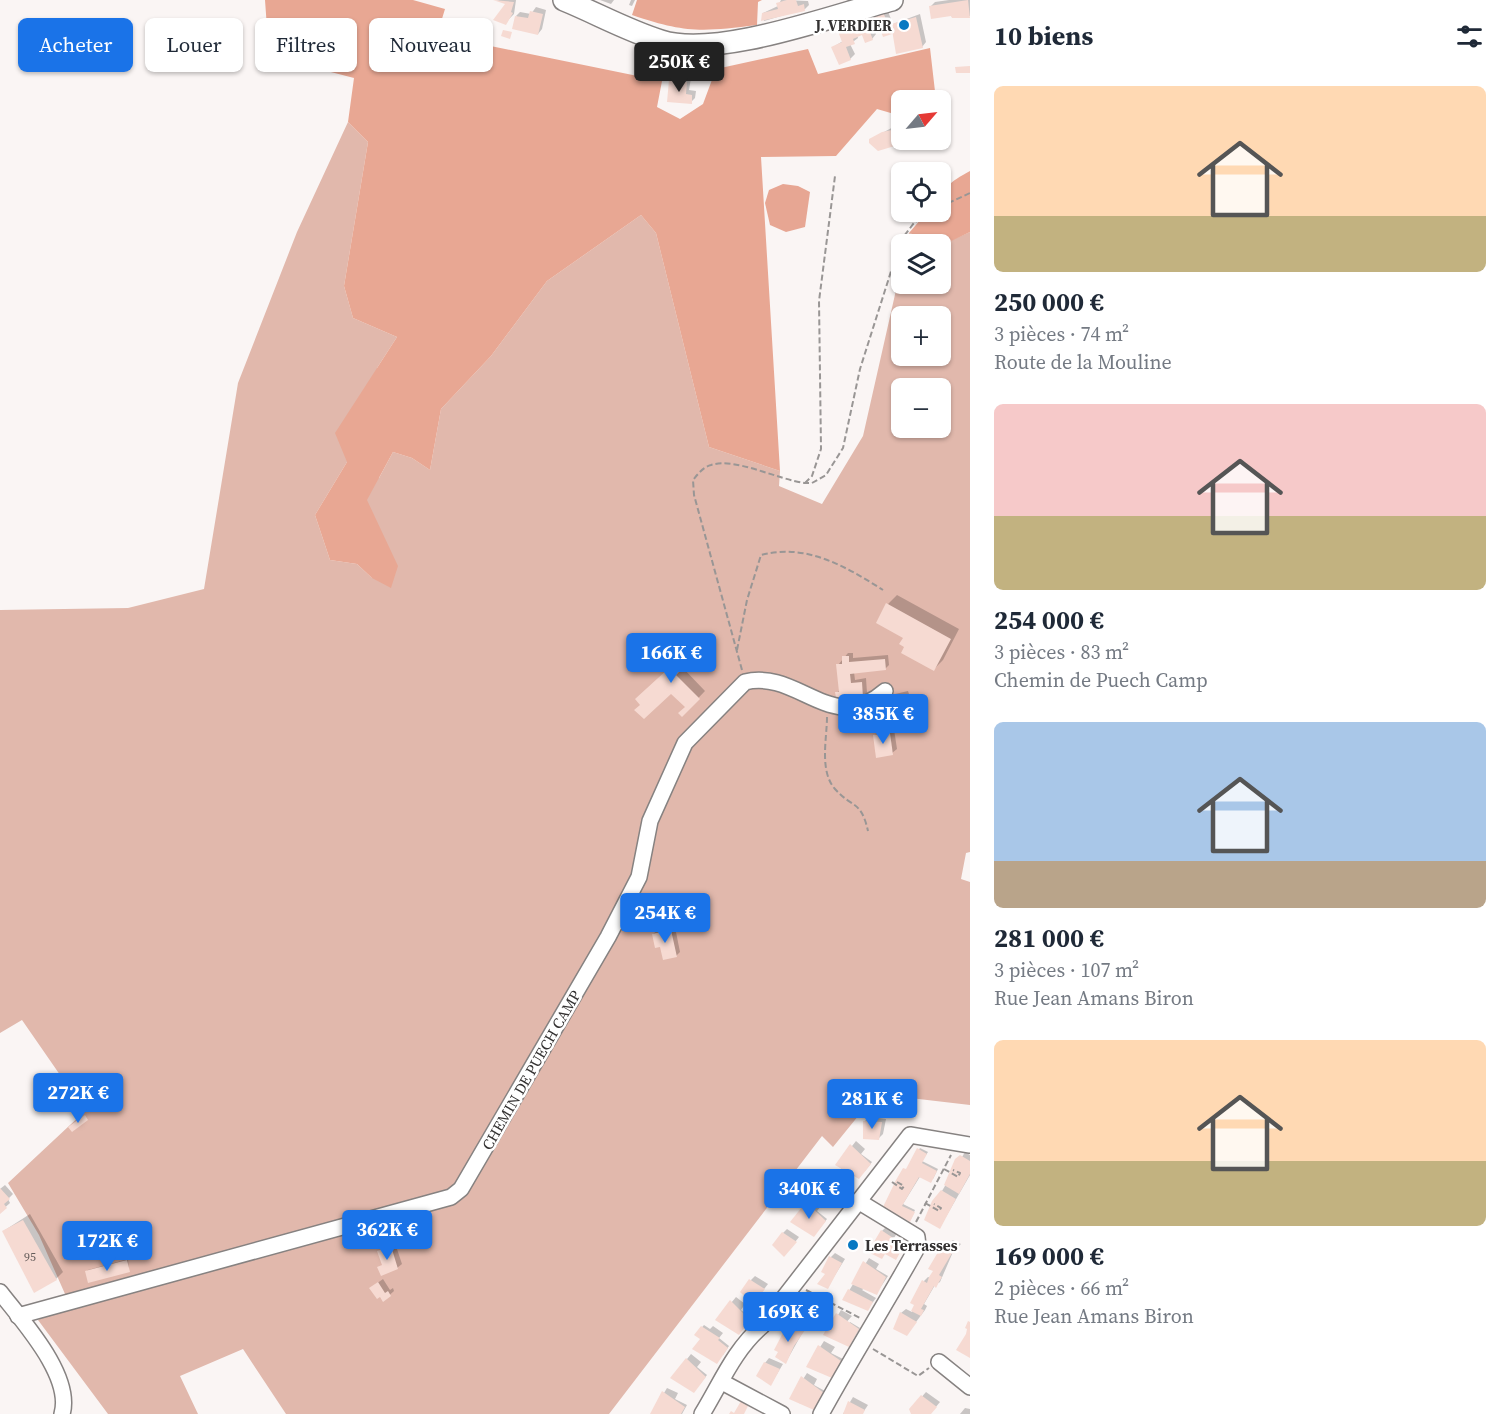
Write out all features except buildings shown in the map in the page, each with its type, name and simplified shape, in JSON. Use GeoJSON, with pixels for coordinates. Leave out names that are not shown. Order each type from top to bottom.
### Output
{"type":"FeatureCollection","features":[{"type":"Feature","properties":{"kind":"main road"},"geometry":{"type":"LineString","coordinates":[[564,0],[662,42],[703,46],[740,41],[892,0]]}},
{"type":"Feature","properties":{"kind":"street"},"geometry":{"type":"LineString","coordinates":[[745,682],[757,679],[777,682],[827,705],[846,709],[874,701],[885,691]]}},
{"type":"Feature","properties":{"kind":"street","name":"CHEMIN DE PUECH CAMP"},"geometry":{"type":"LineString","coordinates":[[18,1316],[451,1197],[460,1189],[514,1099],[639,877],[650,821],[685,743],[745,682]]}},
{"type":"Feature","properties":{"kind":"street"},"geometry":{"type":"LineString","coordinates":[[702,1414],[722,1382],[729,1364],[748,1338],[762,1326],[910,1134],[964,1144]]}},
{"type":"Feature","properties":{"kind":"street"},"geometry":{"type":"LineString","coordinates":[[820,1414],[860,1341],[885,1305],[918,1245],[917,1237],[858,1201]]}},
{"type":"Feature","properties":{"kind":"street"},"geometry":{"type":"LineString","coordinates":[[0,1292],[59,1374],[65,1393],[62,1414]]}},
{"type":"Feature","properties":{"kind":"street"},"geometry":{"type":"LineString","coordinates":[[939,1362],[970,1387]]}},
{"type":"Feature","properties":{"kind":"street"},"geometry":{"type":"LineString","coordinates":[[722,1382],[782,1414]]}},
{"type":"Feature","properties":{"kind":"path"},"geometry":{"type":"LineString","coordinates":[[805,483],[812,476],[820,449],[819,301],[835,176]]}},
{"type":"Feature","properties":{"kind":"path"},"geometry":{"type":"LineString","coordinates":[[951,202],[970,193]]}},
{"type":"Feature","properties":{"kind":"path"},"geometry":{"type":"LineString","coordinates":[[745,682],[694,495],[693,480],[701,470],[712,464],[731,464],[805,483],[826,475],[843,448],[860,369],[901,240],[915,222]]}},
{"type":"Feature","properties":{"kind":"path"},"geometry":{"type":"LineString","coordinates":[[737,650],[747,600],[761,555],[780,550],[810,553],[850,570],[883,590]]}},
{"type":"Feature","properties":{"kind":"path"},"geometry":{"type":"LineString","coordinates":[[827,705],[825,767],[834,788],[863,812],[868,831]]}},
{"type":"Feature","properties":{"kind":"path"},"geometry":{"type":"LineString","coordinates":[[909,1232],[944,1168],[964,1144]]}},
{"type":"Feature","properties":{"kind":"path"},"geometry":{"type":"LineString","coordinates":[[944,1168],[958,1177],[960,1173],[953,1170]]}},
{"type":"Feature","properties":{"kind":"path"},"geometry":{"type":"LineString","coordinates":[[925,1203],[939,1211],[941,1208],[933,1205]]}},
{"type":"Feature","properties":{"kind":"path"},"geometry":{"type":"LineString","coordinates":[[793,1283],[871,1323]]}},
{"type":"Feature","properties":{"kind":"path"},"geometry":{"type":"LineString","coordinates":[[860,1341],[918,1376]]}},
{"type":"Feature","properties":{"kind":"shaded area"},"geometry":{"type":"Polygon","coordinates":[[[265,0],[413,0],[445,9],[442,18],[369,18],[369,72],[493,72],[493,46],[662,81],[657,107],[680,119],[703,104],[716,69],[808,49],[818,74],[930,48],[935,90],[891,90],[891,113],[877,109],[836,156],[761,157],[780,471],[709,447],[656,233],[641,215],[547,281],[491,356],[441,409],[430,470],[412,458],[393,452],[367,500],[398,566],[391,588],[372,578],[357,564],[330,560],[315,515],[347,462],[335,433],[397,337],[353,318],[344,286],[368,142],[348,122],[354,78],[331,72],[357,72],[357,18],[266,18],[265,0]]]}},
{"type":"Feature","properties":{"kind":"shaded area"},"geometry":{"type":"Polygon","coordinates":[[[637,0],[762,0],[758,2],[757,25],[707,30],[680,28],[632,15],[637,0]]]}},
{"type":"Feature","properties":{"kind":"shaded area"},"geometry":{"type":"Polygon","coordinates":[[[348,122],[368,142],[344,286],[353,318],[397,337],[377,368],[379,478],[393,452],[412,458],[430,470],[441,409],[491,356],[547,281],[641,215],[656,233],[709,447],[780,471],[779,486],[822,504],[863,436],[891,312],[891,366],[951,366],[951,306],[892,306],[895,294],[951,294],[951,240],[970,232],[970,852],[966,853],[961,879],[970,882],[970,1105],[876,1094],[833,1147],[822,1136],[609,1414],[286,1414],[243,1349],[180,1376],[198,1414],[108,1414],[38,1320],[69,1303],[39,1235],[8,1183],[85,1111],[22,1020],[0,1033],[0,610],[128,608],[204,589],[238,383],[297,232],[348,122]],[[347,462],[315,515],[330,560],[357,564],[372,578],[347,462]]]}},
{"type":"Feature","properties":{"kind":"shaded area"},"geometry":{"type":"Polygon","coordinates":[[[970,171],[970,232],[951,241],[951,234],[909,233],[918,222],[951,222],[951,184],[970,171]]]}},
{"type":"Feature","properties":{"kind":"shaded area"},"geometry":{"type":"Polygon","coordinates":[[[783,184],[798,186],[810,192],[805,227],[786,232],[770,225],[765,203],[769,190],[783,184]]]}},
{"type":"Feature","properties":{"kind":"place","name":"J. VERDIER"},"geometry":{"type":"Point","coordinates":[904,25]}},
{"type":"Feature","properties":{"kind":"place","name":"Les Terrasses"},"geometry":{"type":"Point","coordinates":[853,1245]}}]}
